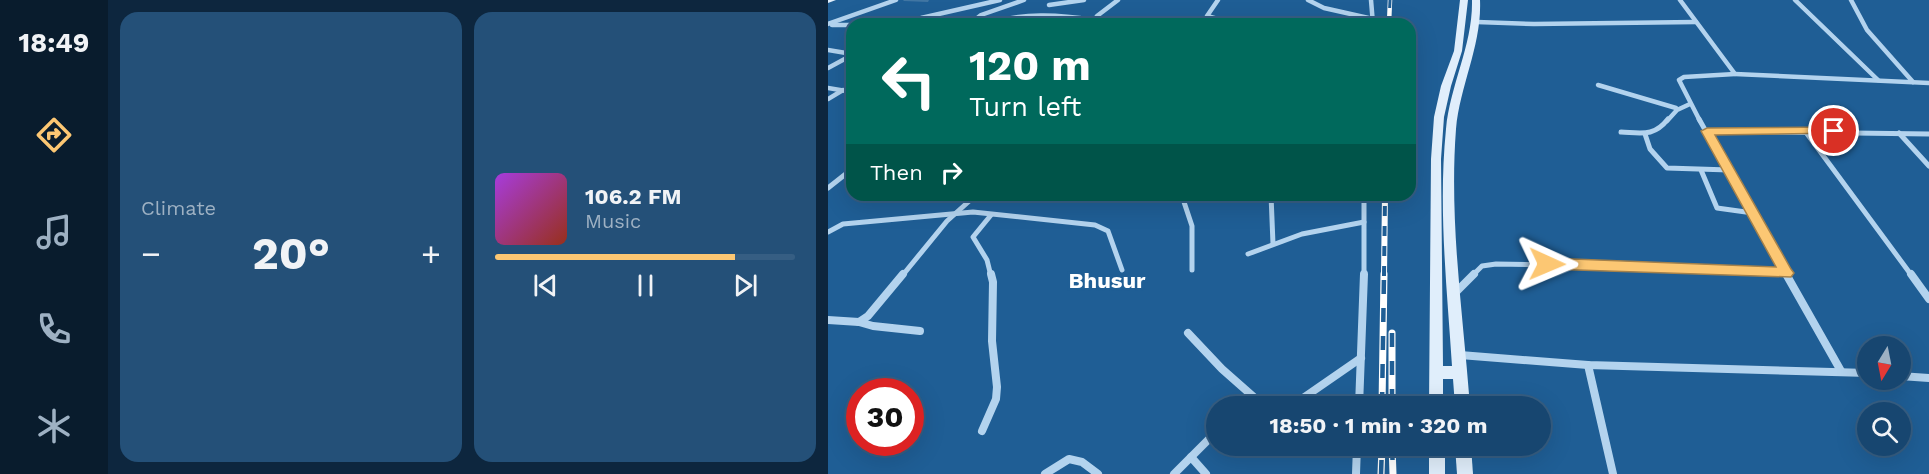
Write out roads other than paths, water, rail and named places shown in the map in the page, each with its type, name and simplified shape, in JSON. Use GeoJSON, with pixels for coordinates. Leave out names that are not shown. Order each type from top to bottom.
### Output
{"type":"FeatureCollection","features":[{"type":"Feature","properties":{"kind":"main road"},"geometry":{"type":"LineString","coordinates":[[1437,396],[1436,159],[1439,117],[1446,86],[1458,51],[1464,0]]}},
{"type":"Feature","properties":{"kind":"main road"},"geometry":{"type":"LineString","coordinates":[[1461,396],[1450,227],[1451,128],[1456,98],[1477,22],[1476,0]]}},
{"type":"Feature","properties":{"kind":"main road"},"geometry":{"type":"LineString","coordinates":[[1436,372],[1460,373]]}},
{"type":"Feature","properties":{"kind":"main road"},"geometry":{"type":"LineString","coordinates":[[1437,456],[1437,474]]}},
{"type":"Feature","properties":{"kind":"main road"},"geometry":{"type":"LineString","coordinates":[[1464,456],[1465,474]]}},
{"type":"Feature","properties":{"kind":"street"},"geometry":{"type":"LineString","coordinates":[[828,24],[896,0]]}},
{"type":"Feature","properties":{"kind":"street"},"geometry":{"type":"LineString","coordinates":[[921,18],[1000,0]]}},
{"type":"Feature","properties":{"kind":"street"},"geometry":{"type":"LineString","coordinates":[[977,18],[1024,0]]}},
{"type":"Feature","properties":{"kind":"street"},"geometry":{"type":"LineString","coordinates":[[1049,5],[1084,0]]}},
{"type":"Feature","properties":{"kind":"street"},"geometry":{"type":"LineString","coordinates":[[1097,18],[1118,0]]}},
{"type":"Feature","properties":{"kind":"street"},"geometry":{"type":"LineString","coordinates":[[1214,18],[1207,16],[1218,0]]}},
{"type":"Feature","properties":{"kind":"street"},"geometry":{"type":"LineString","coordinates":[[1308,0],[1324,8],[1359,18]]}},
{"type":"Feature","properties":{"kind":"street"},"geometry":{"type":"LineString","coordinates":[[1371,0],[1373,18]]}},
{"type":"Feature","properties":{"kind":"street"},"geometry":{"type":"LineString","coordinates":[[1680,0],[1735,74]]}},
{"type":"Feature","properties":{"kind":"street"},"geometry":{"type":"LineString","coordinates":[[1795,0],[1878,80]]}},
{"type":"Feature","properties":{"kind":"street"},"geometry":{"type":"LineString","coordinates":[[1851,0],[1867,30],[1913,82]]}},
{"type":"Feature","properties":{"kind":"street"},"geometry":{"type":"LineString","coordinates":[[1004,18],[1030,14],[1065,15],[1077,18]]}},
{"type":"Feature","properties":{"kind":"street"},"geometry":{"type":"LineString","coordinates":[[1477,22],[1534,24],[1696,22]]}},
{"type":"Feature","properties":{"kind":"street"},"geometry":{"type":"LineString","coordinates":[[828,24],[846,24]]}},
{"type":"Feature","properties":{"kind":"street"},"geometry":{"type":"LineString","coordinates":[[828,50],[846,53]]}},
{"type":"Feature","properties":{"kind":"street"},"geometry":{"type":"LineString","coordinates":[[828,68],[846,57]]}},
{"type":"Feature","properties":{"kind":"street"},"geometry":{"type":"LineString","coordinates":[[1841,371],[1690,104],[1681,87],[1681,78],[1735,74],[1929,83]]}},
{"type":"Feature","properties":{"kind":"street"},"geometry":{"type":"LineString","coordinates":[[1598,86],[1676,108],[1690,104]]}},
{"type":"Feature","properties":{"kind":"street"},"geometry":{"type":"LineString","coordinates":[[828,88],[846,91]]}},
{"type":"Feature","properties":{"kind":"street"},"geometry":{"type":"LineString","coordinates":[[828,99],[843,90]]}},
{"type":"Feature","properties":{"kind":"street"},"geometry":{"type":"LineString","coordinates":[[1621,132],[1645,134],[1658,131],[1676,108]]}},
{"type":"Feature","properties":{"kind":"street"},"geometry":{"type":"LineString","coordinates":[[1707,131],[1929,134]]}},
{"type":"Feature","properties":{"kind":"street"},"geometry":{"type":"LineString","coordinates":[[1805,131],[1929,299]]}},
{"type":"Feature","properties":{"kind":"street"},"geometry":{"type":"LineString","coordinates":[[1899,133],[1929,166]]}},
{"type":"Feature","properties":{"kind":"street"},"geometry":{"type":"LineString","coordinates":[[1645,134],[1650,149],[1666,167],[1729,170]]}},
{"type":"Feature","properties":{"kind":"street"},"geometry":{"type":"LineString","coordinates":[[1701,170],[1714,207],[1721,211],[1753,213]]}},
{"type":"Feature","properties":{"kind":"street"},"geometry":{"type":"LineString","coordinates":[[828,188],[846,174]]}},
{"type":"Feature","properties":{"kind":"street"},"geometry":{"type":"LineString","coordinates":[[859,322],[872,313],[956,213],[969,201]]}},
{"type":"Feature","properties":{"kind":"street"},"geometry":{"type":"LineString","coordinates":[[1184,201],[1192,226],[1192,270]]}},
{"type":"Feature","properties":{"kind":"street"},"geometry":{"type":"LineString","coordinates":[[1270,201],[1273,244]]}},
{"type":"Feature","properties":{"kind":"street"},"geometry":{"type":"LineString","coordinates":[[1359,396],[1363,201]]}},
{"type":"Feature","properties":{"kind":"street"},"geometry":{"type":"LineString","coordinates":[[828,232],[843,224],[956,213],[1102,226],[1108,231],[1122,270]]}},
{"type":"Feature","properties":{"kind":"street"},"geometry":{"type":"LineString","coordinates":[[982,431],[996,399],[998,387],[992,341],[993,282],[987,260],[973,237],[991,215]]}},
{"type":"Feature","properties":{"kind":"street"},"geometry":{"type":"LineString","coordinates":[[1248,254],[1302,234],[1364,222]]}},
{"type":"Feature","properties":{"kind":"street"},"geometry":{"type":"LineString","coordinates":[[1455,293],[1482,266],[1496,264],[1632,266],[1786,273]]}},
{"type":"Feature","properties":{"kind":"street"},"geometry":{"type":"LineString","coordinates":[[828,320],[920,331]]}},
{"type":"Feature","properties":{"kind":"street"},"geometry":{"type":"LineString","coordinates":[[1188,333],[1217,365],[1253,396]]}},
{"type":"Feature","properties":{"kind":"street"},"geometry":{"type":"LineString","coordinates":[[1460,355],[1588,365],[1857,372]]}},
{"type":"Feature","properties":{"kind":"street"},"geometry":{"type":"LineString","coordinates":[[1306,396],[1361,358]]}},
{"type":"Feature","properties":{"kind":"street"},"geometry":{"type":"LineString","coordinates":[[1588,365],[1612,474]]}},
{"type":"Feature","properties":{"kind":"street"},"geometry":{"type":"LineString","coordinates":[[1911,377],[1929,378]]}},
{"type":"Feature","properties":{"kind":"street"},"geometry":{"type":"LineString","coordinates":[[1174,474],[1206,442]]}},
{"type":"Feature","properties":{"kind":"street"},"geometry":{"type":"LineString","coordinates":[[1356,474],[1357,456]]}},
{"type":"Feature","properties":{"kind":"street"},"geometry":{"type":"LineString","coordinates":[[1191,457],[1206,474]]}},
{"type":"Feature","properties":{"kind":"street"},"geometry":{"type":"LineString","coordinates":[[1045,474],[1069,459],[1082,462],[1098,474]]}},
{"type":"Feature","properties":{"kind":"railway"},"geometry":{"type":"LineString","coordinates":[[1389,18],[1390,0]]}},
{"type":"Feature","properties":{"kind":"railway"},"geometry":{"type":"LineString","coordinates":[[1384,276],[1385,201]]}},
{"type":"Feature","properties":{"kind":"railway"},"geometry":{"type":"LineString","coordinates":[[1382,396],[1384,274]]}},
{"type":"Feature","properties":{"kind":"railway"},"geometry":{"type":"LineString","coordinates":[[1392,333],[1392,396]]}},
{"type":"Feature","properties":{"kind":"railway"},"geometry":{"type":"LineString","coordinates":[[1381,474],[1382,456]]}},
{"type":"Feature","properties":{"kind":"railway"},"geometry":{"type":"LineString","coordinates":[[1392,456],[1393,474]]}},
{"type":"Feature","properties":{"kind":"district","name":"Bhusur"},"geometry":{"type":"Point","coordinates":[1107,280]}}]}
